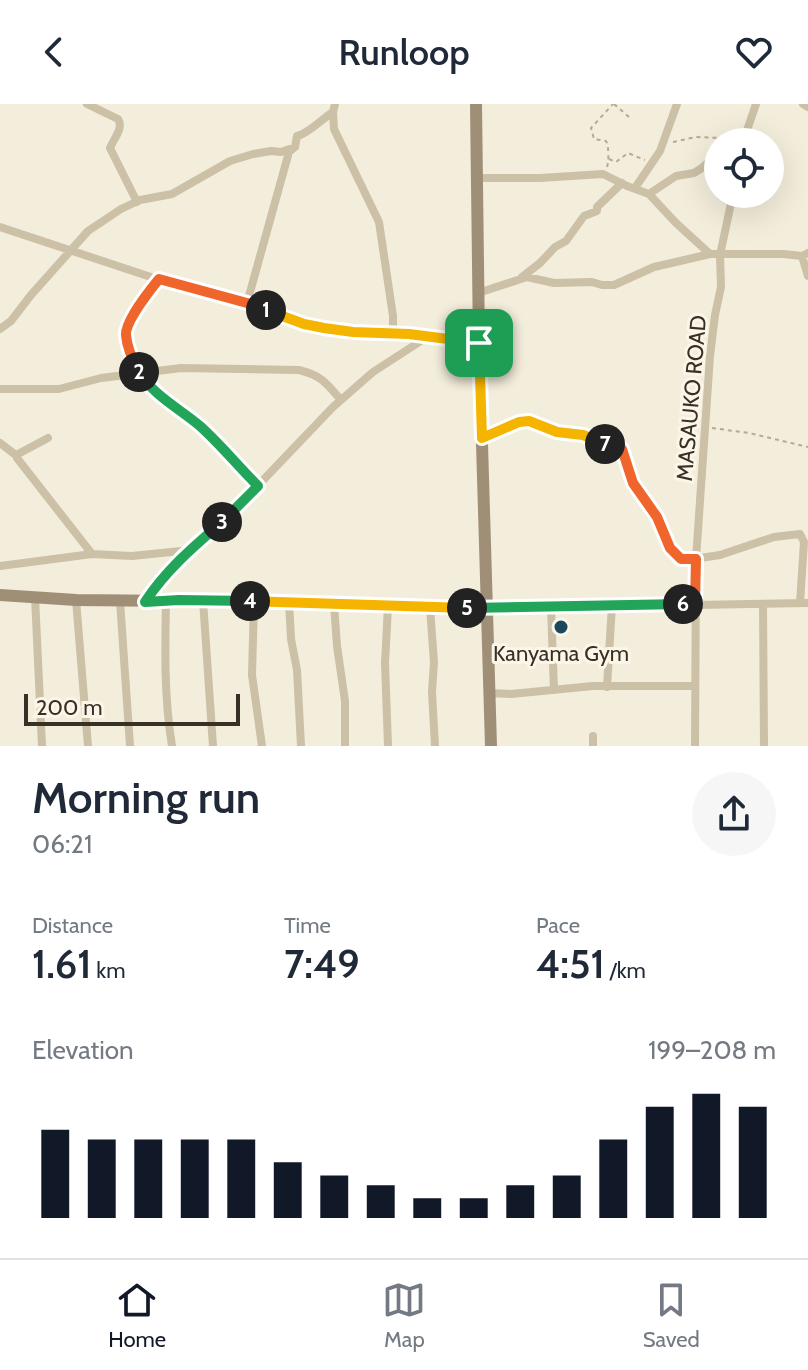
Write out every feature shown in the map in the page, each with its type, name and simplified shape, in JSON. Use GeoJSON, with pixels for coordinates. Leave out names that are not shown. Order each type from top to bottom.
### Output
{"type":"FeatureCollection","features":[{"type":"Feature","properties":{"kind":"main road"},"geometry":{"type":"LineString","coordinates":[[476,104],[479,343],[491,746]]}},
{"type":"Feature","properties":{"kind":"main road"},"geometry":{"type":"LineString","coordinates":[[0,595],[145,602],[254,601],[486,609]]}},
{"type":"Feature","properties":{"kind":"street"},"geometry":{"type":"LineString","coordinates":[[87,104],[118,119],[120,127],[110,148],[137,202]]}},
{"type":"Feature","properties":{"kind":"street"},"geometry":{"type":"LineString","coordinates":[[635,188],[664,143],[677,104]]}},
{"type":"Feature","properties":{"kind":"street"},"geometry":{"type":"LineString","coordinates":[[748,128],[756,104]]}},
{"type":"Feature","properties":{"kind":"street"},"geometry":{"type":"LineString","coordinates":[[247,303],[289,152],[295,147],[297,136],[304,135],[332,107]]}},
{"type":"Feature","properties":{"kind":"street"},"geometry":{"type":"LineString","coordinates":[[332,107],[334,129],[379,222],[393,333]]}},
{"type":"Feature","properties":{"kind":"street"},"geometry":{"type":"LineString","coordinates":[[0,329],[11,321],[97,224],[121,209],[172,194],[230,161],[295,147]]}},
{"type":"Feature","properties":{"kind":"street"},"geometry":{"type":"LineString","coordinates":[[649,194],[676,176],[694,173],[704,166]]}},
{"type":"Feature","properties":{"kind":"street"},"geometry":{"type":"LineString","coordinates":[[476,178],[603,174],[649,194],[676,223],[715,254]]}},
{"type":"Feature","properties":{"kind":"street"},"geometry":{"type":"LineString","coordinates":[[478,293],[521,277],[540,263],[555,247],[566,241],[584,216],[597,211],[597,207],[622,183]]}},
{"type":"Feature","properties":{"kind":"street","name":"MASAUKO ROAD"},"geometry":{"type":"LineString","coordinates":[[695,746],[696,559],[712,334],[721,287],[715,254],[729,208]]}},
{"type":"Feature","properties":{"kind":"street"},"geometry":{"type":"LineString","coordinates":[[0,227],[159,279],[247,303],[304,324],[353,332],[393,333],[479,343]]}},
{"type":"Feature","properties":{"kind":"street"},"geometry":{"type":"LineString","coordinates":[[521,277],[554,283],[614,285],[654,267],[715,254],[805,254],[808,276]]}},
{"type":"Feature","properties":{"kind":"street"},"geometry":{"type":"LineString","coordinates":[[159,279],[125,333],[139,373],[147,385],[222,446],[258,486]]}},
{"type":"Feature","properties":{"kind":"street"},"geometry":{"type":"LineString","coordinates":[[145,602],[157,583],[258,486],[341,400],[373,372],[427,337]]}},
{"type":"Feature","properties":{"kind":"street"},"geometry":{"type":"LineString","coordinates":[[0,389],[59,389],[101,378],[181,368],[299,370],[313,373],[323,380],[341,400]]}},
{"type":"Feature","properties":{"kind":"street"},"geometry":{"type":"LineString","coordinates":[[482,438],[519,422],[529,421],[557,432],[583,435],[621,448],[633,483],[657,517],[670,548],[681,559],[732,552],[774,537],[800,534],[804,542],[804,603],[486,609]]}},
{"type":"Feature","properties":{"kind":"street"},"geometry":{"type":"LineString","coordinates":[[17,456],[48,438]]}},
{"type":"Feature","properties":{"kind":"street"},"geometry":{"type":"LineString","coordinates":[[0,443],[17,456],[92,554]]}},
{"type":"Feature","properties":{"kind":"street"},"geometry":{"type":"LineString","coordinates":[[0,554],[4,565],[92,554],[132,556],[191,550]]}},
{"type":"Feature","properties":{"kind":"street"},"geometry":{"type":"LineString","coordinates":[[35,597],[42,746]]}},
{"type":"Feature","properties":{"kind":"street"},"geometry":{"type":"LineString","coordinates":[[76,600],[88,746]]}},
{"type":"Feature","properties":{"kind":"street"},"geometry":{"type":"LineString","coordinates":[[166,600],[168,724],[172,746]]}},
{"type":"Feature","properties":{"kind":"street"},"geometry":{"type":"LineString","coordinates":[[203,600],[213,746]]}},
{"type":"Feature","properties":{"kind":"street"},"geometry":{"type":"LineString","coordinates":[[120,601],[130,746]]}},
{"type":"Feature","properties":{"kind":"street"},"geometry":{"type":"LineString","coordinates":[[254,601],[252,675],[262,746]]}},
{"type":"Feature","properties":{"kind":"street"},"geometry":{"type":"LineString","coordinates":[[289,602],[301,746]]}},
{"type":"Feature","properties":{"kind":"street"},"geometry":{"type":"LineString","coordinates":[[334,604],[345,701],[345,746]]}},
{"type":"Feature","properties":{"kind":"street"},"geometry":{"type":"LineString","coordinates":[[763,604],[764,746]]}},
{"type":"Feature","properties":{"kind":"street"},"geometry":{"type":"LineString","coordinates":[[607,687],[612,605]]}},
{"type":"Feature","properties":{"kind":"street"},"geometry":{"type":"LineString","coordinates":[[388,606],[385,663],[388,746]]}},
{"type":"Feature","properties":{"kind":"street"},"geometry":{"type":"LineString","coordinates":[[551,607],[554,690]]}},
{"type":"Feature","properties":{"kind":"street"},"geometry":{"type":"LineString","coordinates":[[430,608],[435,746]]}},
{"type":"Feature","properties":{"kind":"street"},"geometry":{"type":"LineString","coordinates":[[490,693],[511,694],[576,687],[694,686]]}},
{"type":"Feature","properties":{"kind":"path"},"geometry":{"type":"LineString","coordinates":[[603,174],[608,164],[608,144],[594,139],[591,128],[616,104],[629,117]]}},
{"type":"Feature","properties":{"kind":"path"},"geometry":{"type":"LineString","coordinates":[[664,143],[704,137]]}},
{"type":"Feature","properties":{"kind":"path"},"geometry":{"type":"LineString","coordinates":[[607,159],[616,162],[628,153],[652,162]]}},
{"type":"Feature","properties":{"kind":"path"},"geometry":{"type":"LineString","coordinates":[[706,427],[808,447]]}},
{"type":"Feature","properties":{"kind":"place","name":"Kanyama Gym"},"geometry":{"type":"Point","coordinates":[561,627]}},
{"type":"Feature","properties":{"kind":"route"},"geometry":{"type":"LineString","coordinates":[[159,279],[324,328],[479,343],[482,438],[519,422],[529,421],[557,432],[583,435],[621,448],[633,483],[651,506],[670,548],[681,559],[696,559],[695,604],[486,609],[261,601],[145,602],[170,568],[258,486],[222,446],[147,385],[139,373],[125,333],[159,279]]}}]}
